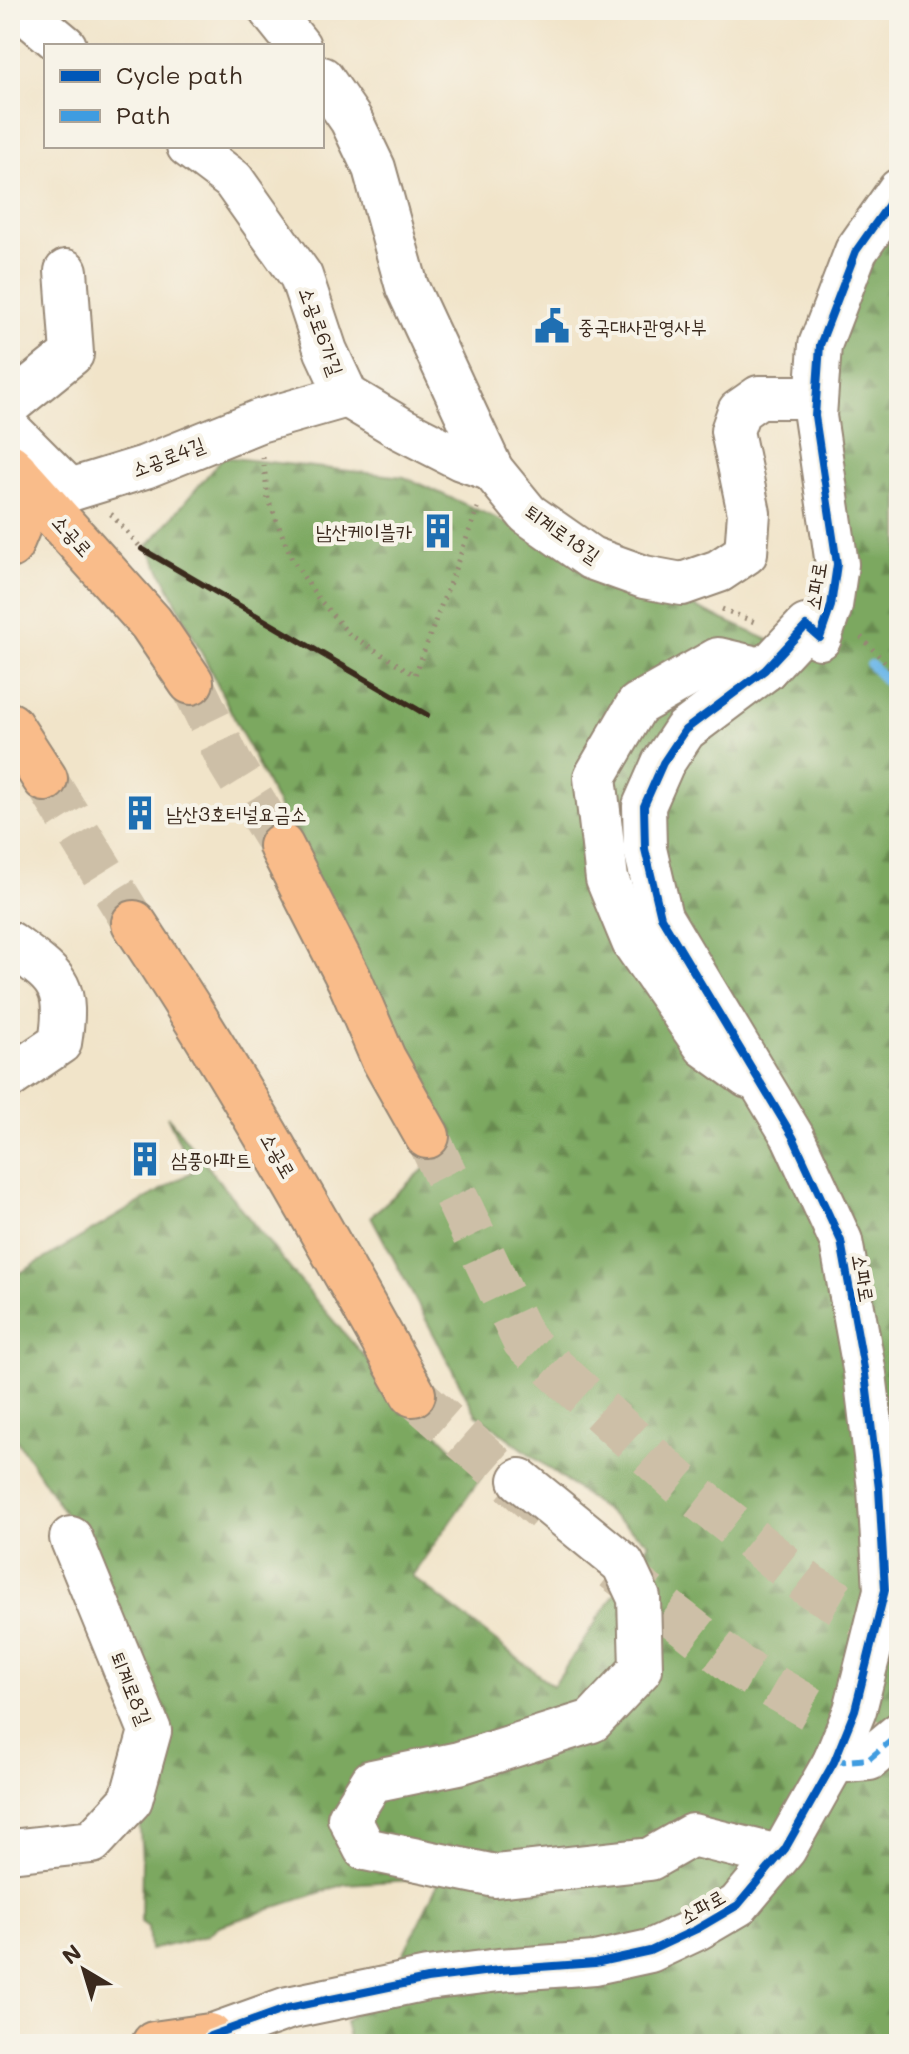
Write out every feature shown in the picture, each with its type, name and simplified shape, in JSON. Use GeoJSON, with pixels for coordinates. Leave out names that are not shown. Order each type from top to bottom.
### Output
{"type":"FeatureCollection","features":[{"type":"Feature","properties":{"kind":"main road"},"geometry":{"type":"LineString","coordinates":[[10,546],[20,522],[13,469]]}},
{"type":"Feature","properties":{"kind":"main road","name":"소공로"},"geometry":{"type":"LineString","coordinates":[[13,469],[151,623],[191,682]]}},
{"type":"Feature","properties":{"kind":"main road"},"geometry":{"type":"LineString","coordinates":[[10,725],[45,779]]}},
{"type":"Feature","properties":{"kind":"main road"},"geometry":{"type":"LineString","coordinates":[[281,846],[350,981],[383,1058],[427,1136]]}},
{"type":"Feature","properties":{"kind":"main road","name":"소공로"},"geometry":{"type":"LineString","coordinates":[[134,923],[214,1045],[413,1394]]}},
{"type":"Feature","properties":{"kind":"main road","name":"소파로"},"geometry":{"type":"LineString","coordinates":[[154,2044],[205,2040]]}},
{"type":"Feature","properties":{"kind":"street"},"geometry":{"type":"LineString","coordinates":[[22,10],[63,44]]}},
{"type":"Feature","properties":{"kind":"street"},"geometry":{"type":"LineString","coordinates":[[270,10],[297,44]]}},
{"type":"Feature","properties":{"kind":"street","name":"퇴계로18길"},"geometry":{"type":"LineString","coordinates":[[324,81],[351,120],[374,168],[407,287],[492,470],[528,514],[591,558],[644,577],[682,584]]}},
{"type":"Feature","properties":{"kind":"street","name":"소공로6가길"},"geometry":{"type":"LineString","coordinates":[[191,148],[233,180],[301,276],[326,351],[347,396],[449,453],[492,470]]}},
{"type":"Feature","properties":{"kind":"street","name":"소파로"},"geometry":{"type":"LineString","coordinates":[[205,2040],[288,2008],[427,1979],[595,1963],[650,1951],[697,1929],[738,1905],[785,1849],[834,1762],[855,1710],[885,1590],[879,1489],[865,1374],[841,1241],[793,1137],[768,1092],[661,917],[645,849],[644,806],[663,763],[685,730],[765,670],[818,616],[837,564],[815,416],[820,345],[856,251],[899,190]]}},
{"type":"Feature","properties":{"kind":"street"},"geometry":{"type":"LineString","coordinates":[[10,404],[72,354],[66,271]]}},
{"type":"Feature","properties":{"kind":"street","name":"소공로4길"},"geometry":{"type":"LineString","coordinates":[[10,430],[70,490],[145,467],[259,421],[347,396]]}},
{"type":"Feature","properties":{"kind":"street"},"geometry":{"type":"LineString","coordinates":[[682,584],[719,571],[746,553],[749,513],[732,431],[739,411],[759,397],[815,397]]}},
{"type":"Feature","properties":{"kind":"street"},"geometry":{"type":"LineString","coordinates":[[765,670],[718,659],[637,705],[595,777],[607,879],[633,942],[705,1046],[768,1092]]}},
{"type":"Feature","properties":{"kind":"street"},"geometry":{"type":"LineString","coordinates":[[10,943],[52,975],[63,994],[64,1019],[60,1043],[10,1077]]}},
{"type":"Feature","properties":{"kind":"street"},"geometry":{"type":"LineString","coordinates":[[520,1480],[623,1564],[639,1598],[641,1669],[592,1721],[459,1763],[372,1781],[349,1818],[365,1849],[495,1876],[650,1859],[692,1835],[778,1856]]}},
{"type":"Feature","properties":{"kind":"street","name":"퇴계로8길"},"geometry":{"type":"LineString","coordinates":[[10,1851],[92,1842],[131,1800],[150,1731],[71,1538]]}},
{"type":"Feature","properties":{"kind":"street"},"geometry":{"type":"LineString","coordinates":[[834,1762],[869,1759],[899,1734]]}},
{"type":"Feature","properties":{"kind":"path"},"geometry":{"type":"LineString","coordinates":[[259,421],[268,499],[292,559],[317,597],[349,634],[415,675],[492,470]]}},
{"type":"Feature","properties":{"kind":"path"},"geometry":{"type":"LineString","coordinates":[[682,584],[697,600],[765,626],[818,616],[899,677]]}},
{"type":"Feature","properties":{"kind":"green space"},"geometry":{"type":"Polygon","coordinates":[[[899,228],[899,2044],[350,2044],[345,2022],[388,1986],[438,1883],[429,1879],[345,1884],[219,1926],[206,1936],[150,1950],[148,1927],[141,1922],[139,1816],[164,1739],[77,1532],[10,1430],[10,1279],[193,1171],[167,1116],[357,1348],[482,1476],[412,1576],[553,1686],[649,1543],[476,1414],[371,1216],[449,1147],[148,546],[223,457],[404,477],[784,647],[820,637],[815,416],[856,251],[899,228]]]}},
{"type":"Feature","properties":{"kind":"waterway"},"geometry":{"type":"LineString","coordinates":[[871,665],[899,694]]}},
{"type":"Feature","properties":{"kind":"tunnel"},"geometry":{"type":"LineString","coordinates":[[191,682],[230,763],[281,846]]}},
{"type":"Feature","properties":{"kind":"tunnel"},"geometry":{"type":"LineString","coordinates":[[45,779],[134,923]]}},
{"type":"Feature","properties":{"kind":"tunnel"},"geometry":{"type":"LineString","coordinates":[[427,1136],[524,1341],[681,1484],[810,1586],[899,1637]]}},
{"type":"Feature","properties":{"kind":"tunnel"},"geometry":{"type":"LineString","coordinates":[[413,1394],[546,1512]]}},
{"type":"Feature","properties":{"kind":"tunnel"},"geometry":{"type":"LineString","coordinates":[[614,1569],[739,1667],[881,1749]]}},
{"type":"Feature","properties":{"kind":"railway"},"geometry":{"type":"LineString","coordinates":[[142,549],[427,715]]}},
{"type":"Feature","properties":{"kind":"marked path"},"geometry":{"type":"LineString","coordinates":[[834,1762],[869,1759],[899,1734]]}},
{"type":"Feature","properties":{"kind":"cycle path"},"geometry":{"type":"LineString","coordinates":[[210,2036],[288,2008],[427,1979],[595,1963],[650,1951],[697,1929],[738,1905],[785,1849],[834,1762],[855,1710],[885,1590],[879,1489],[865,1374],[841,1241],[793,1137],[661,917],[645,849],[644,806],[663,763],[685,730],[765,670],[806,626],[820,638],[831,606],[837,564],[815,416],[820,345],[856,251],[899,190]]}},
{"type":"Feature","properties":{"kind":"place","name":"중국대사관영사부"},"geometry":{"type":"Point","coordinates":[552,326]}},
{"type":"Feature","properties":{"kind":"place","name":"남산케이블카"},"geometry":{"type":"Point","coordinates":[438,531]}},
{"type":"Feature","properties":{"kind":"place","name":"남산3호터널요금소"},"geometry":{"type":"Point","coordinates":[140,813]}},
{"type":"Feature","properties":{"kind":"place","name":"삼풍아파트"},"geometry":{"type":"Point","coordinates":[145,1159]}}]}
